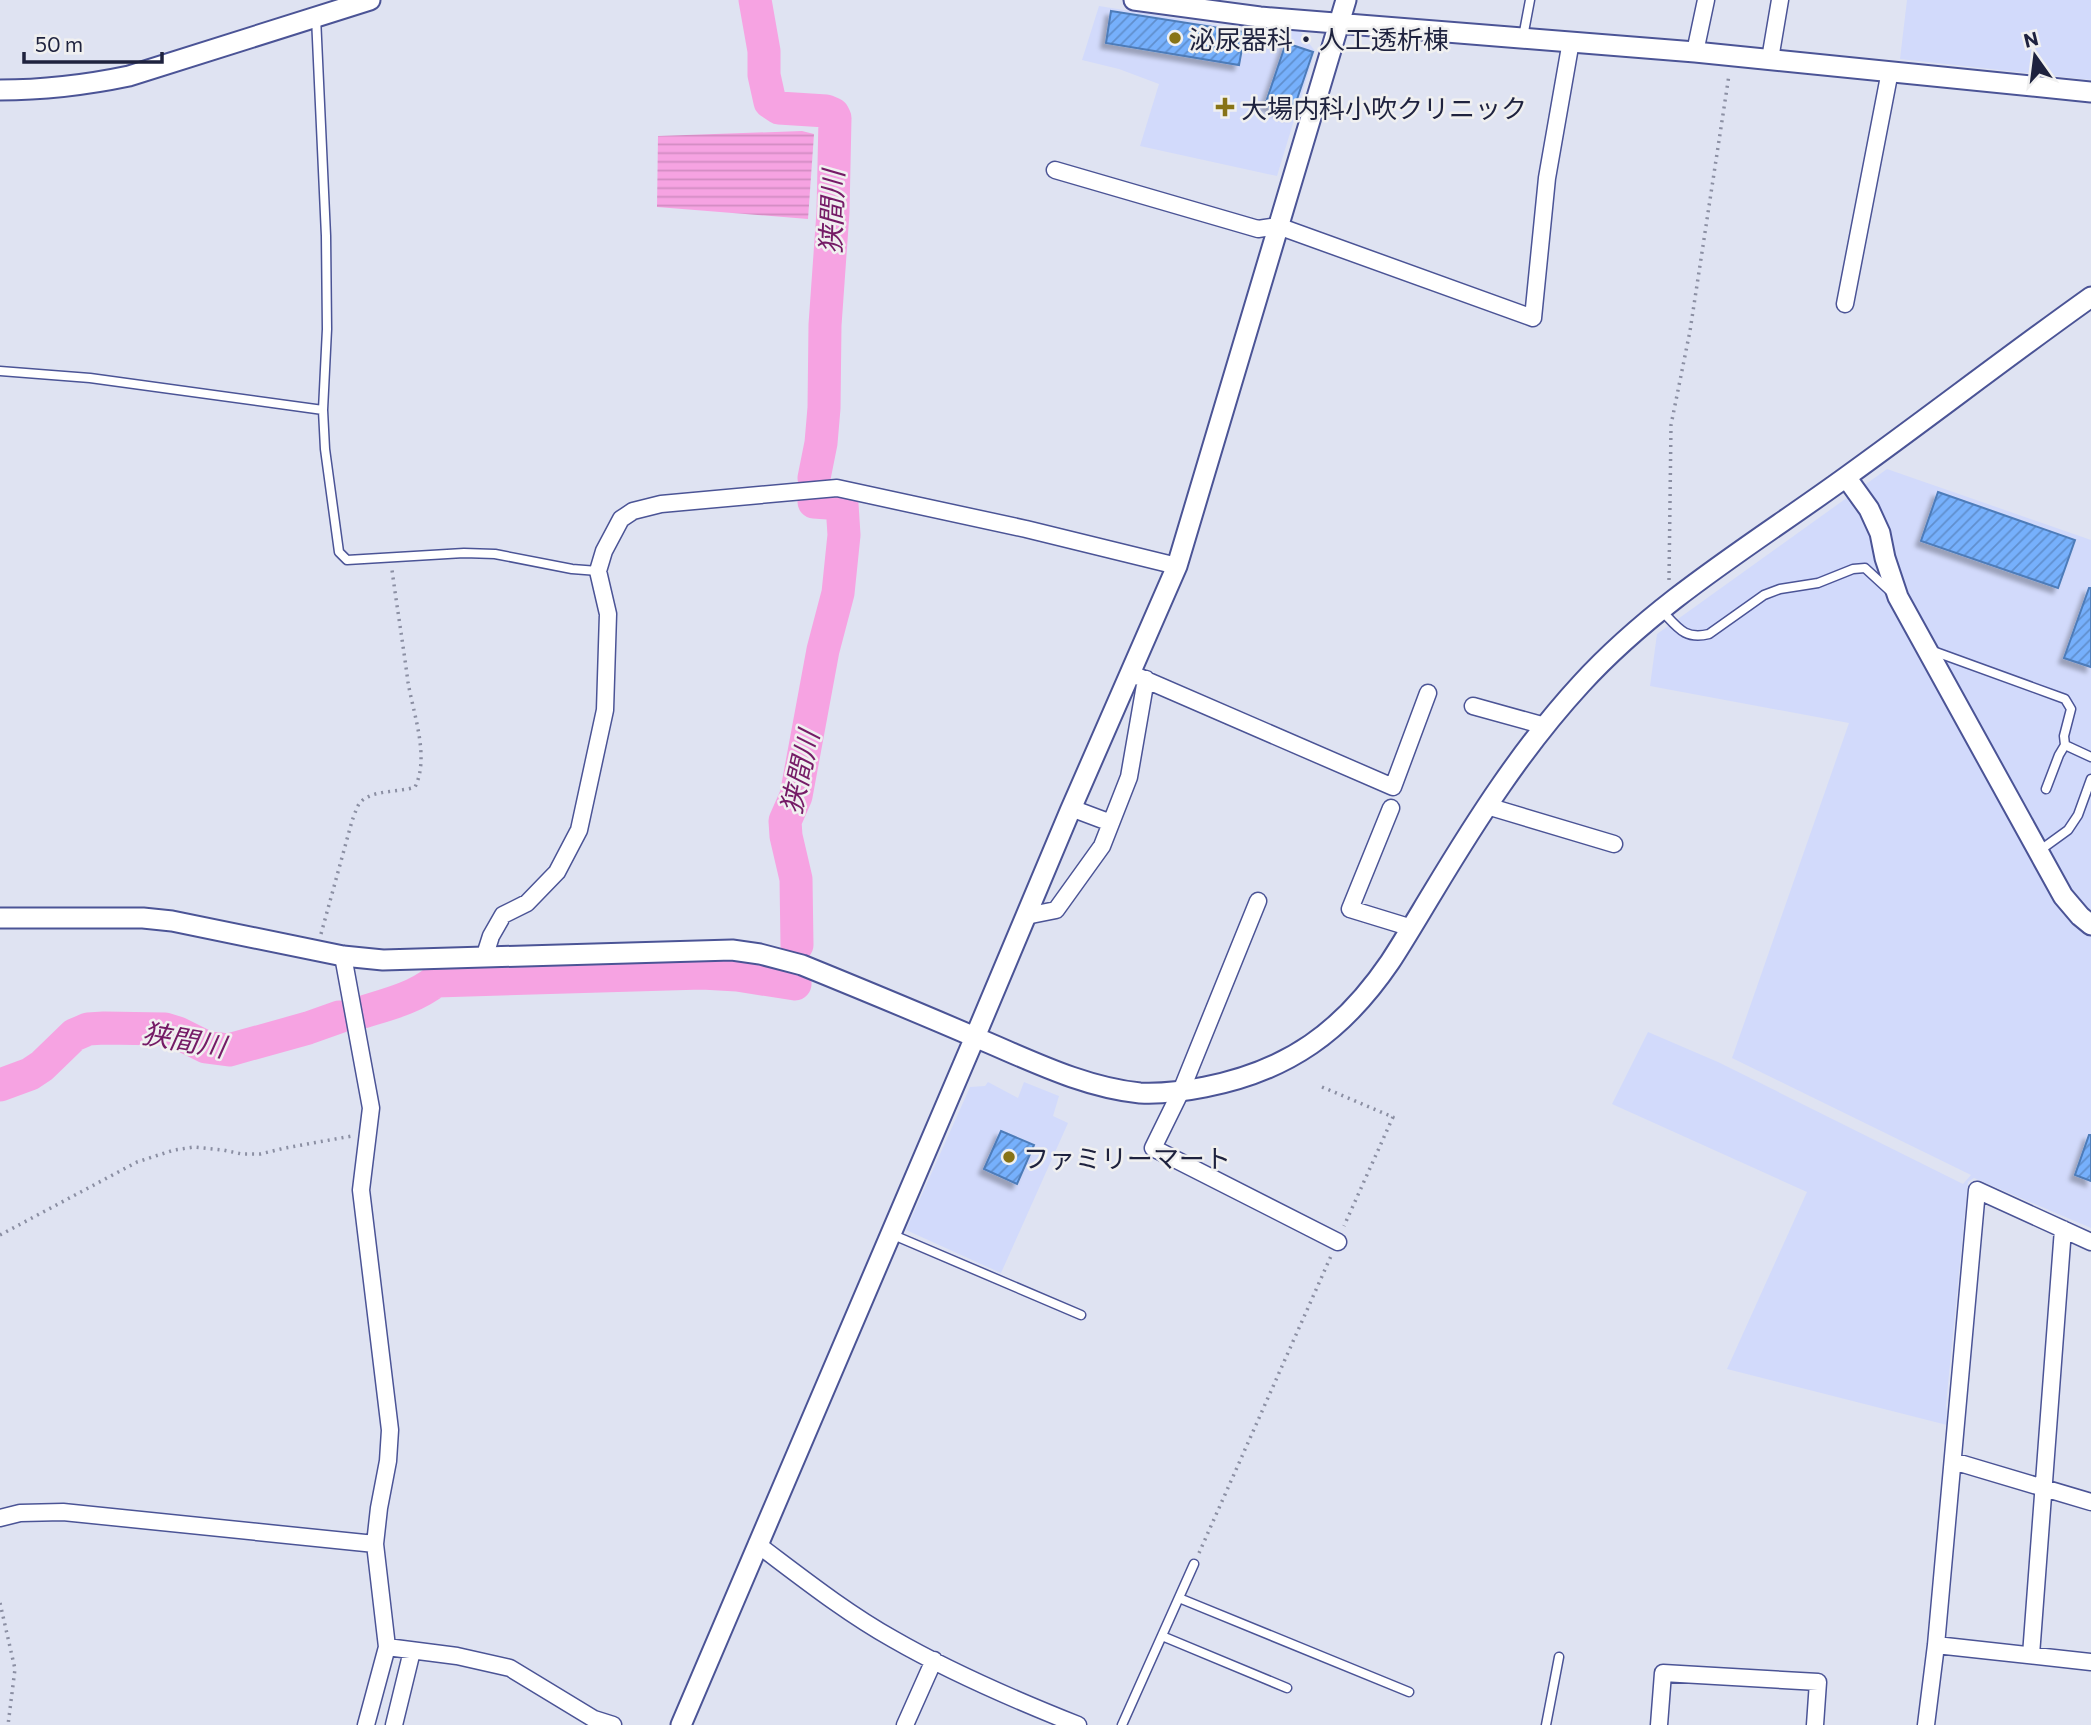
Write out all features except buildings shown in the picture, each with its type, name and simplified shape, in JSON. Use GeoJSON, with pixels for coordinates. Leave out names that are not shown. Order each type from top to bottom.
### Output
{"type":"FeatureCollection","features":[{"type":"Feature","properties":{"kind":"street"},"geometry":{"type":"LineString","coordinates":[[0,90],[54,88],[129,76],[370,0]]}},
{"type":"Feature","properties":{"kind":"street"},"geometry":{"type":"LineString","coordinates":[[1134,0],[1236,14],[1732,55],[2091,92]]}},
{"type":"Feature","properties":{"kind":"street"},"geometry":{"type":"LineString","coordinates":[[681,1725],[1071,808],[1138,676],[1177,565],[1346,0]]}},
{"type":"Feature","properties":{"kind":"street"},"geometry":{"type":"LineString","coordinates":[[1695,52],[1706,0]]}},
{"type":"Feature","properties":{"kind":"street"},"geometry":{"type":"LineString","coordinates":[[1770,59],[1780,0]]}},
{"type":"Feature","properties":{"kind":"street"},"geometry":{"type":"LineString","coordinates":[[1055,170],[1258,229],[1278,226],[1533,318],[1548,178],[1571,41]]}},
{"type":"Feature","properties":{"kind":"street"},"geometry":{"type":"LineString","coordinates":[[1845,304],[1890,71]]}},
{"type":"Feature","properties":{"kind":"street"},"geometry":{"type":"LineString","coordinates":[[0,918],[143,918],[172,921],[343,956],[383,960],[732,950],[802,965],[1053,1070],[1097,1085],[1143,1093],[1181,1091],[1230,1081],[1261,1071],[1293,1056],[1344,1019],[1365,997],[1412,928],[1517,761],[1581,684],[1614,650],[1719,566],[1846,477],[2091,297]]}},
{"type":"Feature","properties":{"kind":"street"},"geometry":{"type":"LineString","coordinates":[[1846,477],[1869,509],[1880,533],[1898,597],[2063,895],[2091,925]]}},
{"type":"Feature","properties":{"kind":"street"},"geometry":{"type":"LineString","coordinates":[[484,958],[491,936],[503,915],[527,903],[557,872],[579,830],[605,710],[608,614],[598,571],[604,551],[621,519],[633,511],[661,504],[837,488],[1177,565]]}},
{"type":"Feature","properties":{"kind":"street"},"geometry":{"type":"LineString","coordinates":[[1138,676],[1393,787],[1428,693]]}},
{"type":"Feature","properties":{"kind":"street"},"geometry":{"type":"LineString","coordinates":[[1026,916],[1056,910],[1102,846],[1129,778],[1138,676]]}},
{"type":"Feature","properties":{"kind":"street"},"geometry":{"type":"LineString","coordinates":[[1473,706],[1545,726]]}},
{"type":"Feature","properties":{"kind":"street"},"geometry":{"type":"LineString","coordinates":[[1487,806],[1614,844]]}},
{"type":"Feature","properties":{"kind":"street"},"geometry":{"type":"LineString","coordinates":[[1071,808],[1111,822]]}},
{"type":"Feature","properties":{"kind":"street"},"geometry":{"type":"LineString","coordinates":[[1391,808],[1350,909],[1412,928]]}},
{"type":"Feature","properties":{"kind":"street"},"geometry":{"type":"LineString","coordinates":[[1258,901],[1181,1091],[1153,1147],[1338,1242]]}},
{"type":"Feature","properties":{"kind":"street"},"geometry":{"type":"LineString","coordinates":[[343,956],[371,1108],[361,1190],[390,1430],[375,1544],[387,1647],[366,1725]]}},
{"type":"Feature","properties":{"kind":"street"},"geometry":{"type":"LineString","coordinates":[[1926,1725],[1936,1645],[1977,1190],[2091,1242]]}},
{"type":"Feature","properties":{"kind":"street"},"geometry":{"type":"LineString","coordinates":[[2031,1655],[2063,1229]]}},
{"type":"Feature","properties":{"kind":"street"},"geometry":{"type":"LineString","coordinates":[[1952,1461],[2091,1502]]}},
{"type":"Feature","properties":{"kind":"street"},"geometry":{"type":"LineString","coordinates":[[0,1518],[20,1513],[63,1512],[375,1544]]}},
{"type":"Feature","properties":{"kind":"street"},"geometry":{"type":"LineString","coordinates":[[757,1544],[839,1605],[894,1640],[1011,1699],[1078,1725]]}},
{"type":"Feature","properties":{"kind":"street"},"geometry":{"type":"LineString","coordinates":[[1936,1645],[2091,1662]]}},
{"type":"Feature","properties":{"kind":"street"},"geometry":{"type":"LineString","coordinates":[[387,1647],[457,1656],[510,1668],[594,1719],[613,1725]]}},
{"type":"Feature","properties":{"kind":"street"},"geometry":{"type":"LineString","coordinates":[[394,1725],[412,1651]]}},
{"type":"Feature","properties":{"kind":"street"},"geometry":{"type":"LineString","coordinates":[[905,1725],[934,1660]]}},
{"type":"Feature","properties":{"kind":"street"},"geometry":{"type":"LineString","coordinates":[[1659,1725],[1662,1673],[1818,1682],[1815,1725]]}},
{"type":"Feature","properties":{"kind":"lane"},"geometry":{"type":"LineString","coordinates":[[1523,37],[1531,0]]}},
{"type":"Feature","properties":{"kind":"lane"},"geometry":{"type":"LineString","coordinates":[[316,17],[326,236],[327,329],[323,410],[325,449],[339,552],[347,560],[464,553],[495,554],[572,569],[598,571]]}},
{"type":"Feature","properties":{"kind":"lane"},"geometry":{"type":"LineString","coordinates":[[0,371],[90,378],[323,410]]}},
{"type":"Feature","properties":{"kind":"lane"},"geometry":{"type":"LineString","coordinates":[[1665,607],[1677,627],[1688,635],[1699,636],[1709,634],[1764,595],[1780,589],[1818,583],[1853,569],[1865,568],[1898,597]]}},
{"type":"Feature","properties":{"kind":"lane"},"geometry":{"type":"LineString","coordinates":[[1927,648],[2066,699],[2071,709],[2064,736],[2065,745],[2046,789]]}},
{"type":"Feature","properties":{"kind":"lane"},"geometry":{"type":"LineString","coordinates":[[2065,745],[2091,757]]}},
{"type":"Feature","properties":{"kind":"lane"},"geometry":{"type":"LineString","coordinates":[[2039,851],[2068,830],[2078,815],[2091,779]]}},
{"type":"Feature","properties":{"kind":"lane"},"geometry":{"type":"LineString","coordinates":[[891,1234],[1081,1315]]}},
{"type":"Feature","properties":{"kind":"lane"},"geometry":{"type":"LineString","coordinates":[[1122,1725],[1194,1564]]}},
{"type":"Feature","properties":{"kind":"lane"},"geometry":{"type":"LineString","coordinates":[[1179,1598],[1409,1692]]}},
{"type":"Feature","properties":{"kind":"lane"},"geometry":{"type":"LineString","coordinates":[[1162,1636],[1287,1688]]}},
{"type":"Feature","properties":{"kind":"lane"},"geometry":{"type":"LineString","coordinates":[[1546,1725],[1559,1657]]}},
{"type":"Feature","properties":{"kind":"path"},"geometry":{"type":"LineString","coordinates":[[1665,607],[1671,425],[1690,331],[1732,55]]}},
{"type":"Feature","properties":{"kind":"path"},"geometry":{"type":"LineString","coordinates":[[317,950],[359,804],[370,795],[415,787],[419,778],[421,761],[418,730],[390,557]]}},
{"type":"Feature","properties":{"kind":"path"},"geometry":{"type":"LineString","coordinates":[[1194,1564],[1393,1117],[1322,1087]]}},
{"type":"Feature","properties":{"kind":"path"},"geometry":{"type":"LineString","coordinates":[[0,1235],[137,1162],[174,1150],[194,1147],[260,1154],[368,1133]]}},
{"type":"Feature","properties":{"kind":"path"},"geometry":{"type":"LineString","coordinates":[[0,1603],[15,1669],[8,1725]]}},
{"type":"Feature","properties":{"kind":"shaded area"},"geometry":{"type":"Polygon","coordinates":[[[1907,0],[2091,0],[2091,80],[1900,59],[1907,0]]]}},
{"type":"Feature","properties":{"kind":"shaded area","name":"大場内科小吹クリニック"},"geometry":{"type":"Polygon","coordinates":[[[1099,6],[1260,32],[1266,26],[1299,30],[1315,51],[1277,176],[1140,146],[1159,84],[1119,69],[1082,60],[1099,6]]]}},
{"type":"Feature","properties":{"kind":"shaded area"},"geometry":{"type":"Polygon","coordinates":[[[802,131],[814,134],[808,219],[657,207],[658,136],[802,131]]]}},
{"type":"Feature","properties":{"kind":"shaded area"},"geometry":{"type":"Polygon","coordinates":[[[1887,469],[2091,540],[2091,1228],[1974,1178],[1968,1182],[1946,1405],[1947,1425],[1727,1369],[1807,1192],[1612,1104],[1648,1032],[1718,1062],[1963,1184],[1971,1175],[1732,1058],[1849,723],[1650,686],[1657,634],[1887,469]]]}},
{"type":"Feature","properties":{"kind":"shaded area"},"geometry":{"type":"Polygon","coordinates":[[[988,1082],[1018,1098],[1024,1082],[1059,1096],[1053,1116],[1068,1123],[1001,1273],[906,1230],[970,1087],[985,1086],[988,1082]]]}},
{"type":"Feature","properties":{"kind":"waterway","name":"狭間川"},"geometry":{"type":"LineString","coordinates":[[755,0],[770,102],[779,108],[826,111],[835,118],[833,212],[825,325],[824,408],[814,478]]}},
{"type":"Feature","properties":{"kind":"waterway","name":"狭間川"},"geometry":{"type":"LineString","coordinates":[[797,945],[796,879],[785,821],[796,796],[823,650],[838,593],[844,535],[842,504],[814,502],[814,499]]}},
{"type":"Feature","properties":{"kind":"waterway","name":"狭間川"},"geometry":{"type":"LineString","coordinates":[[363,1012],[410,996],[436,981],[702,973],[737,975],[795,984],[795,976]]}},
{"type":"Feature","properties":{"kind":"waterway","name":"狭間川"},"geometry":{"type":"LineString","coordinates":[[0,1085],[30,1074],[74,1035],[88,1029],[165,1029],[206,1047],[229,1050],[339,1017]]}},
{"type":"Feature","properties":{"kind":"place","name":"泌尿器科・人工透析棟"},"geometry":{"type":"Point","coordinates":[1175,38]}},
{"type":"Feature","properties":{"kind":"place","name":"大場内科小吹クリニック"},"geometry":{"type":"Point","coordinates":[1225,107]}},
{"type":"Feature","properties":{"kind":"place","name":"ファミリーマート"},"geometry":{"type":"Point","coordinates":[1009,1157]}}]}
